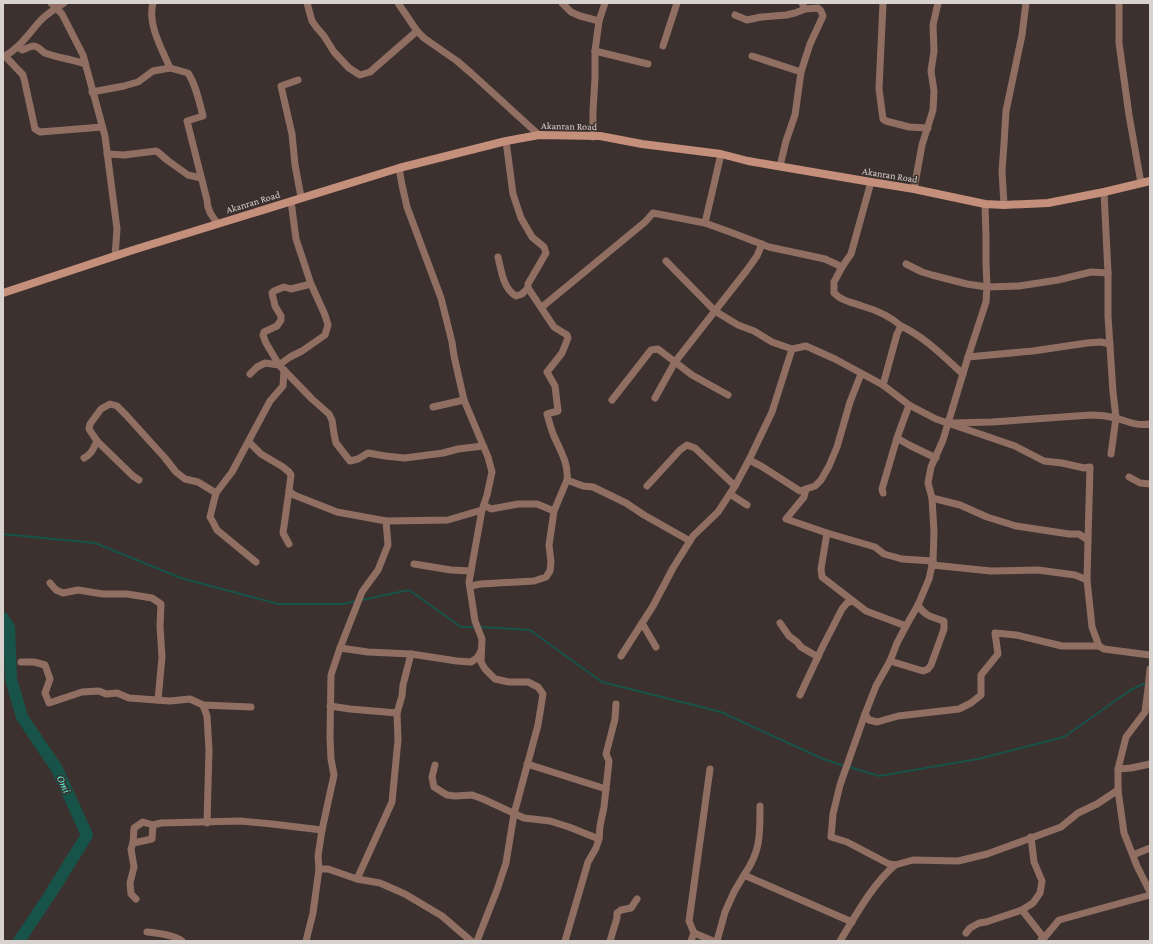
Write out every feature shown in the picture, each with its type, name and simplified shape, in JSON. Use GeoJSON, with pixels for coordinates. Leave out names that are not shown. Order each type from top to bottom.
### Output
{"type":"FeatureCollection","features":[{"type":"Feature","properties":{"kind":"main road","name":"Akanran Road"},"geometry":{"type":"LineString","coordinates":[[3,293],[301,197],[399,168],[506,141],[539,135],[600,136],[642,144],[721,154],[780,166],[914,189],[985,204],[1004,205],[1048,203],[1150,181]]}},
{"type":"Feature","properties":{"kind":"street"},"geometry":{"type":"LineString","coordinates":[[64,3],[54,5],[18,47],[8,55],[4,56],[23,75],[35,129],[40,132],[102,127]]}},
{"type":"Feature","properties":{"kind":"street"},"geometry":{"type":"LineString","coordinates":[[153,3],[153,24],[156,36],[170,68]]}},
{"type":"Feature","properties":{"kind":"street"},"geometry":{"type":"LineString","coordinates":[[307,3],[312,21],[316,28],[324,36],[334,52],[349,68],[360,75],[370,72],[417,30]]}},
{"type":"Feature","properties":{"kind":"street"},"geometry":{"type":"LineString","coordinates":[[398,3],[424,38],[457,61],[490,89],[539,135]]}},
{"type":"Feature","properties":{"kind":"street"},"geometry":{"type":"LineString","coordinates":[[562,3],[571,12],[599,21]]}},
{"type":"Feature","properties":{"kind":"street"},"geometry":{"type":"LineString","coordinates":[[593,136],[595,51],[599,21],[605,3]]}},
{"type":"Feature","properties":{"kind":"street"},"geometry":{"type":"LineString","coordinates":[[663,46],[677,3]]}},
{"type":"Feature","properties":{"kind":"street"},"geometry":{"type":"LineString","coordinates":[[883,3],[879,89],[883,119],[909,126],[928,128]]}},
{"type":"Feature","properties":{"kind":"street"},"geometry":{"type":"LineString","coordinates":[[914,189],[922,145],[933,110],[934,91],[931,71],[934,51],[933,25],[938,3]]}},
{"type":"Feature","properties":{"kind":"street"},"geometry":{"type":"LineString","coordinates":[[1004,205],[1002,171],[1006,111],[1022,35],[1026,3]]}},
{"type":"Feature","properties":{"kind":"street"},"geometry":{"type":"LineString","coordinates":[[1119,3],[1119,43],[1129,115],[1141,183]]}},
{"type":"Feature","properties":{"kind":"street"},"geometry":{"type":"LineString","coordinates":[[54,5],[66,21],[83,56],[102,127],[117,229],[115,256]]}},
{"type":"Feature","properties":{"kind":"street"},"geometry":{"type":"LineString","coordinates":[[735,15],[747,20],[795,13],[804,6],[818,8],[823,16],[810,44],[801,72],[795,115],[786,141],[780,166]]}},
{"type":"Feature","properties":{"kind":"street"},"geometry":{"type":"LineString","coordinates":[[18,47],[22,50],[37,46],[41,51],[47,54],[68,60],[76,60],[85,64]]}},
{"type":"Feature","properties":{"kind":"street"},"geometry":{"type":"LineString","coordinates":[[595,51],[648,64]]}},
{"type":"Feature","properties":{"kind":"street"},"geometry":{"type":"LineString","coordinates":[[752,56],[801,72]]}},
{"type":"Feature","properties":{"kind":"street"},"geometry":{"type":"LineString","coordinates":[[92,92],[138,82],[153,71],[170,68],[188,72],[198,96],[203,116],[187,121],[207,200],[207,207],[212,217],[218,224]]}},
{"type":"Feature","properties":{"kind":"street"},"geometry":{"type":"LineString","coordinates":[[298,80],[281,86],[292,134],[294,165],[301,197]]}},
{"type":"Feature","properties":{"kind":"street"},"geometry":{"type":"LineString","coordinates":[[498,257],[504,280],[512,294],[516,296],[522,294],[528,288],[528,284],[546,253],[544,248],[532,237],[521,218],[513,194],[506,141]]}},
{"type":"Feature","properties":{"kind":"street"},"geometry":{"type":"LineString","coordinates":[[107,154],[124,155],[156,151],[188,175],[201,178]]}},
{"type":"Feature","properties":{"kind":"street"},"geometry":{"type":"LineString","coordinates":[[705,223],[721,154]]}},
{"type":"Feature","properties":{"kind":"street"},"geometry":{"type":"LineString","coordinates":[[399,168],[407,207],[443,306],[464,400],[488,457],[492,472],[470,571],[470,586],[475,621],[482,640],[481,662],[485,669],[495,679],[510,682],[528,682],[538,687],[543,694],[538,725],[514,814],[506,863],[478,941]]}},
{"type":"Feature","properties":{"kind":"street"},"geometry":{"type":"LineString","coordinates":[[872,182],[851,254],[834,282],[834,293],[840,299],[888,316],[930,345],[963,374]]}},
{"type":"Feature","properties":{"kind":"street"},"geometry":{"type":"LineString","coordinates":[[1104,192],[1110,344],[1116,418],[1111,454]]}},
{"type":"Feature","properties":{"kind":"street"},"geometry":{"type":"LineString","coordinates":[[256,562],[217,530],[210,517],[216,493],[232,472],[270,401],[283,386],[282,368],[290,357],[324,335],[328,325],[311,284],[296,239],[291,201]]}},
{"type":"Feature","properties":{"kind":"street"},"geometry":{"type":"LineString","coordinates":[[985,204],[986,302],[943,440],[931,467],[928,483],[932,498],[934,532],[932,563],[929,579],[918,605],[876,686],[865,714],[840,785],[833,814],[831,837],[847,842],[892,865],[913,860],[958,861],[987,854],[1061,827],[1078,813],[1097,804],[1118,790]]}},
{"type":"Feature","properties":{"kind":"street"},"geometry":{"type":"LineString","coordinates":[[542,307],[645,222],[653,213],[705,223],[769,247],[825,259],[842,267]]}},
{"type":"Feature","properties":{"kind":"street"},"geometry":{"type":"LineString","coordinates":[[655,398],[674,362],[753,261],[762,244]]}},
{"type":"Feature","properties":{"kind":"street"},"geometry":{"type":"LineString","coordinates":[[666,261],[715,311],[738,325],[754,331],[772,342],[792,349],[806,346],[883,384],[909,405],[936,419],[1015,446],[1044,461],[1084,468],[1090,467],[1087,580],[1092,627],[1099,646]]}},
{"type":"Feature","properties":{"kind":"street"},"geometry":{"type":"LineString","coordinates":[[906,264],[932,275],[967,284],[987,287],[1019,286],[1058,280],[1091,272],[1108,273]]}},
{"type":"Feature","properties":{"kind":"street"},"geometry":{"type":"LineString","coordinates":[[311,284],[291,289],[284,287],[272,293],[275,306],[281,316],[281,320],[277,326],[264,332],[263,336],[282,368],[329,414],[332,420],[336,442],[350,461],[358,459],[368,453],[405,458],[483,446]]}},
{"type":"Feature","properties":{"kind":"street"},"geometry":{"type":"LineString","coordinates":[[470,586],[534,581],[546,577],[550,571],[551,562],[549,545],[554,511],[568,475],[566,463],[553,434],[547,414],[558,411],[555,386],[547,372],[562,353],[568,338],[567,335],[554,327],[528,288]]}},
{"type":"Feature","properties":{"kind":"street"},"geometry":{"type":"LineString","coordinates":[[883,384],[897,334],[901,326]]}},
{"type":"Feature","properties":{"kind":"street"},"geometry":{"type":"LineString","coordinates":[[968,356],[1000,355],[1087,343],[1101,342],[1110,344]]}},
{"type":"Feature","properties":{"kind":"street"},"geometry":{"type":"LineString","coordinates":[[621,656],[653,606],[672,568],[693,536],[718,512],[735,486],[772,412],[792,349]]}},
{"type":"Feature","properties":{"kind":"street"},"geometry":{"type":"LineString","coordinates":[[612,400],[651,350],[658,350],[692,375],[728,395]]}},
{"type":"Feature","properties":{"kind":"street"},"geometry":{"type":"LineString","coordinates":[[250,374],[257,367],[265,364],[282,368]]}},
{"type":"Feature","properties":{"kind":"street"},"geometry":{"type":"LineString","coordinates":[[749,460],[800,491],[815,486],[821,480],[837,447],[850,402],[861,374]]}},
{"type":"Feature","properties":{"kind":"street"},"geometry":{"type":"LineString","coordinates":[[433,407],[464,400]]}},
{"type":"Feature","properties":{"kind":"street"},"geometry":{"type":"LineString","coordinates":[[139,480],[132,476],[97,441],[89,429],[90,424],[101,409],[110,404],[117,406],[176,472],[185,479],[198,482],[216,493]]}},
{"type":"Feature","properties":{"kind":"street"},"geometry":{"type":"LineString","coordinates":[[883,492],[882,488],[897,438],[909,405]]}},
{"type":"Feature","properties":{"kind":"street"},"geometry":{"type":"LineString","coordinates":[[948,423],[992,422],[1104,415],[1134,424],[1150,424]]}},
{"type":"Feature","properties":{"kind":"street"},"geometry":{"type":"LineString","coordinates":[[897,438],[936,458]]}},
{"type":"Feature","properties":{"kind":"street"},"geometry":{"type":"LineString","coordinates":[[84,458],[93,450],[97,441]]}},
{"type":"Feature","properties":{"kind":"street"},"geometry":{"type":"LineString","coordinates":[[249,442],[261,454],[283,467],[291,475],[283,532],[289,544]]}},
{"type":"Feature","properties":{"kind":"street"},"geometry":{"type":"LineString","coordinates":[[647,486],[680,450],[687,445],[694,448],[735,486]]}},
{"type":"Feature","properties":{"kind":"street"},"geometry":{"type":"LineString","coordinates":[[1128,477],[1140,483],[1150,484]]}},
{"type":"Feature","properties":{"kind":"street"},"geometry":{"type":"LineString","coordinates":[[567,480],[593,488],[626,503],[644,516],[690,541]]}},
{"type":"Feature","properties":{"kind":"street"},"geometry":{"type":"LineString","coordinates":[[806,489],[804,497],[786,519],[875,547],[884,554],[902,559],[991,571],[1038,570],[1075,575],[1087,580]]}},
{"type":"Feature","properties":{"kind":"street"},"geometry":{"type":"LineString","coordinates":[[289,491],[294,496],[338,512],[386,521],[448,520],[483,507],[492,509],[518,504],[537,504],[554,511]]}},
{"type":"Feature","properties":{"kind":"street"},"geometry":{"type":"LineString","coordinates":[[730,494],[747,505]]}},
{"type":"Feature","properties":{"kind":"street"},"geometry":{"type":"LineString","coordinates":[[932,498],[960,505],[987,517],[1016,526],[1069,534],[1079,534],[1088,540]]}},
{"type":"Feature","properties":{"kind":"street"},"geometry":{"type":"LineString","coordinates":[[306,941],[313,913],[319,869],[318,856],[322,830],[334,775],[330,706],[331,675],[362,592],[378,570],[388,545],[386,521]]}},
{"type":"Feature","properties":{"kind":"street"},"geometry":{"type":"LineString","coordinates":[[827,533],[821,569],[822,577],[866,611],[906,626]]}},
{"type":"Feature","properties":{"kind":"street"},"geometry":{"type":"LineString","coordinates":[[414,564],[451,570],[470,571]]}},
{"type":"Feature","properties":{"kind":"street"},"geometry":{"type":"LineString","coordinates":[[50,582],[56,590],[62,593],[78,590],[103,594],[127,594],[152,598],[161,604],[160,626],[162,657],[158,700]]}},
{"type":"Feature","properties":{"kind":"street"},"geometry":{"type":"LineString","coordinates":[[800,695],[842,609],[848,603],[853,601]]}},
{"type":"Feature","properties":{"kind":"street"},"geometry":{"type":"LineString","coordinates":[[890,661],[923,671],[928,669],[931,665],[944,629],[944,621],[930,617],[923,612],[918,605]]}},
{"type":"Feature","properties":{"kind":"street"},"geometry":{"type":"LineString","coordinates":[[642,623],[656,647]]}},
{"type":"Feature","properties":{"kind":"street"},"geometry":{"type":"LineString","coordinates":[[780,623],[789,636],[801,647],[818,657]]}},
{"type":"Feature","properties":{"kind":"street"},"geometry":{"type":"LineString","coordinates":[[865,714],[869,720],[877,722],[898,716],[959,709],[971,703],[981,695],[981,675],[998,654],[995,633],[1016,635],[1062,646],[1099,646],[1104,649],[1150,655]]}},
{"type":"Feature","properties":{"kind":"street"},"geometry":{"type":"LineString","coordinates":[[340,648],[368,652],[411,654],[471,662],[477,658],[481,651]]}},
{"type":"Feature","properties":{"kind":"street"},"geometry":{"type":"LineString","coordinates":[[357,879],[392,802],[398,740],[397,713],[411,654]]}},
{"type":"Feature","properties":{"kind":"street"},"geometry":{"type":"LineString","coordinates":[[21,662],[34,662],[45,665],[50,679],[45,693],[49,703],[89,691],[99,691],[106,694],[117,693],[129,698],[170,701],[190,699],[203,705],[251,707]]}},
{"type":"Feature","properties":{"kind":"street"},"geometry":{"type":"LineString","coordinates":[[1022,910],[1043,939],[1059,920],[1150,894],[1124,833],[1118,790],[1118,768],[1126,736],[1145,712],[1150,669]]}},
{"type":"Feature","properties":{"kind":"street"},"geometry":{"type":"LineString","coordinates":[[565,941],[588,862],[599,839],[609,760],[606,754],[615,719],[616,704]]}},
{"type":"Feature","properties":{"kind":"street"},"geometry":{"type":"LineString","coordinates":[[203,705],[207,716],[208,736],[207,823]]}},
{"type":"Feature","properties":{"kind":"street"},"geometry":{"type":"LineString","coordinates":[[330,706],[397,713]]}},
{"type":"Feature","properties":{"kind":"street"},"geometry":{"type":"LineString","coordinates":[[527,764],[606,789]]}},
{"type":"Feature","properties":{"kind":"street"},"geometry":{"type":"LineString","coordinates":[[1118,768],[1130,768],[1150,764]]}},
{"type":"Feature","properties":{"kind":"street"},"geometry":{"type":"LineString","coordinates":[[435,765],[432,777],[434,787],[447,795],[472,795],[524,818],[550,821],[599,839]]}},
{"type":"Feature","properties":{"kind":"street"},"geometry":{"type":"LineString","coordinates":[[691,941],[694,933],[689,921],[710,769]]}},
{"type":"Feature","properties":{"kind":"street"},"geometry":{"type":"LineString","coordinates":[[717,941],[725,912],[734,892],[751,865],[757,850],[760,829],[760,806]]}},
{"type":"Feature","properties":{"kind":"street"},"geometry":{"type":"LineString","coordinates":[[136,899],[131,894],[130,883],[134,867],[131,849],[134,828],[143,822],[153,825],[240,821],[322,830]]}},
{"type":"Feature","properties":{"kind":"street"},"geometry":{"type":"LineString","coordinates":[[133,843],[152,839],[153,825]]}},
{"type":"Feature","properties":{"kind":"street"},"geometry":{"type":"LineString","coordinates":[[966,933],[970,928],[979,923],[1022,910],[1033,903],[1040,893],[1042,881],[1034,862],[1031,837]]}},
{"type":"Feature","properties":{"kind":"street"},"geometry":{"type":"LineString","coordinates":[[1133,855],[1150,848]]}},
{"type":"Feature","properties":{"kind":"street"},"geometry":{"type":"LineString","coordinates":[[840,941],[872,890],[892,865]]}},
{"type":"Feature","properties":{"kind":"street"},"geometry":{"type":"LineString","coordinates":[[319,869],[328,869],[357,879],[380,883],[405,894],[442,916],[471,941]]}},
{"type":"Feature","properties":{"kind":"street"},"geometry":{"type":"LineString","coordinates":[[744,875],[852,922]]}},
{"type":"Feature","properties":{"kind":"street"},"geometry":{"type":"LineString","coordinates":[[610,941],[617,918],[616,913],[621,910],[631,908],[636,899]]}},
{"type":"Feature","properties":{"kind":"street"},"geometry":{"type":"LineString","coordinates":[[146,932],[179,939],[182,941]]}},
{"type":"Feature","properties":{"kind":"street"},"geometry":{"type":"LineString","coordinates":[[694,933],[713,941]]}},
{"type":"Feature","properties":{"kind":"waterway"},"geometry":{"type":"LineString","coordinates":[[3,534],[95,543],[181,578],[278,604],[343,604],[356,601]]}},
{"type":"Feature","properties":{"kind":"waterway"},"geometry":{"type":"LineString","coordinates":[[362,600],[409,590],[461,627],[475,627]]}},
{"type":"Feature","properties":{"kind":"waterway","name":"Omi"},"geometry":{"type":"LineString","coordinates":[[3,618],[9,627],[11,679],[22,717],[57,769],[87,835],[19,941]]}},
{"type":"Feature","properties":{"kind":"waterway"},"geometry":{"type":"LineString","coordinates":[[479,627],[530,630],[602,682],[721,712],[823,759],[845,766]]}},
{"type":"Feature","properties":{"kind":"waterway"},"geometry":{"type":"LineString","coordinates":[[849,767],[879,776],[978,759],[1064,737],[1129,691],[1143,684],[1147,684]]}}]}
